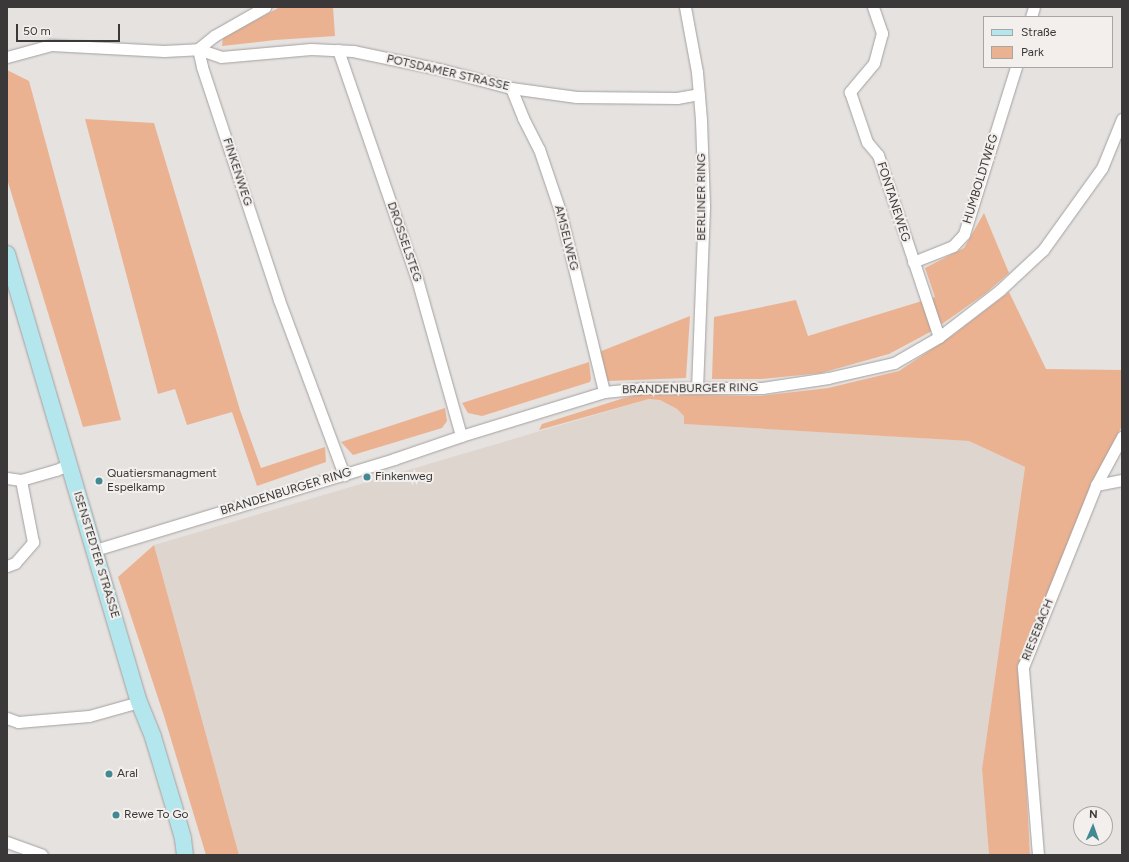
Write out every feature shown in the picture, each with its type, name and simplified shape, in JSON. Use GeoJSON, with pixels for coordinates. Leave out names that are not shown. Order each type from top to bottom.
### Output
{"type":"FeatureCollection","features":[{"type":"Feature","properties":{"kind":"street"},"geometry":{"type":"LineString","coordinates":[[7,58],[51,45],[164,51],[198,49],[214,36],[265,7]]}},
{"type":"Feature","properties":{"kind":"street","name":"BERLINER RING"},"geometry":{"type":"LineString","coordinates":[[685,7],[697,72],[704,207],[697,388]]}},
{"type":"Feature","properties":{"kind":"street","name":"FONTANEWEG"},"geometry":{"type":"LineString","coordinates":[[873,7],[882,33],[874,62],[850,92],[867,142],[878,155],[939,336]]}},
{"type":"Feature","properties":{"kind":"street","name":"POTSDAMER STRASSE"},"geometry":{"type":"LineString","coordinates":[[198,49],[221,57],[311,49],[353,51],[436,68],[511,88],[576,96],[677,98],[699,94]]}},
{"type":"Feature","properties":{"kind":"street","name":"FINKENWEG"},"geometry":{"type":"LineString","coordinates":[[198,49],[202,67],[279,300],[344,474]]}},
{"type":"Feature","properties":{"kind":"street","name":"DROSSELSTEG"},"geometry":{"type":"LineString","coordinates":[[338,50],[417,279],[461,436]]}},
{"type":"Feature","properties":{"kind":"street","name":"HUMBOLDTWEG"},"geometry":{"type":"LineString","coordinates":[[913,262],[954,246],[964,234],[1016,68]]}},
{"type":"Feature","properties":{"kind":"street","name":"AMSELWEG"},"geometry":{"type":"LineString","coordinates":[[511,88],[523,118],[539,149],[560,211],[604,392]]}},
{"type":"Feature","properties":{"kind":"street","name":"BRANDENBURGER RING"},"geometry":{"type":"LineString","coordinates":[[95,550],[344,474],[604,392],[644,388],[762,388],[828,378],[894,363],[939,336],[1000,290],[1044,250],[1102,168],[1122,119]]}},
{"type":"Feature","properties":{"kind":"street","name":"ISENSTEDTER STRASSE"},"geometry":{"type":"LineString","coordinates":[[7,254],[68,465],[140,702],[155,744],[183,840],[185,855]]}},
{"type":"Feature","properties":{"kind":"street","name":"RIESEBACH"},"geometry":{"type":"LineString","coordinates":[[1038,855],[1023,667],[1096,485],[1122,437]]}},
{"type":"Feature","properties":{"kind":"street"},"geometry":{"type":"LineString","coordinates":[[7,478],[21,480],[68,465]]}},
{"type":"Feature","properties":{"kind":"street"},"geometry":{"type":"LineString","coordinates":[[7,566],[15,563],[33,542],[21,480]]}},
{"type":"Feature","properties":{"kind":"street"},"geometry":{"type":"LineString","coordinates":[[1096,485],[1122,480]]}},
{"type":"Feature","properties":{"kind":"street"},"geometry":{"type":"LineString","coordinates":[[7,718],[18,722],[89,716],[140,702]]}},
{"type":"Feature","properties":{"kind":"street"},"geometry":{"type":"LineString","coordinates":[[7,842],[42,855]]}},
{"type":"Feature","properties":{"kind":"shaded area"},"geometry":{"type":"Polygon","coordinates":[[[649,399],[660,400],[677,409],[684,416],[685,424],[969,441],[1025,467],[982,769],[989,855],[239,855],[154,545],[649,399]]]}},
{"type":"Feature","properties":{"kind":"green space"},"geometry":{"type":"Polygon","coordinates":[[[280,7],[333,7],[335,36],[275,40],[222,46],[223,38],[280,7]]]}},
{"type":"Feature","properties":{"kind":"green space"},"geometry":{"type":"Polygon","coordinates":[[[7,70],[29,81],[121,420],[83,427],[7,179],[7,70]]]}},
{"type":"Feature","properties":{"kind":"green space"},"geometry":{"type":"Polygon","coordinates":[[[85,119],[154,123],[240,410],[261,468],[325,447],[326,462],[257,486],[232,412],[187,425],[175,389],[158,394],[85,119]]]}},
{"type":"Feature","properties":{"kind":"green space"},"geometry":{"type":"Polygon","coordinates":[[[984,213],[1009,273],[986,293],[932,331],[889,354],[821,373],[762,379],[712,379],[714,317],[796,300],[808,336],[935,297],[925,268],[964,248],[984,213]]]}},
{"type":"Feature","properties":{"kind":"green space"},"geometry":{"type":"Polygon","coordinates":[[[1009,292],[1046,369],[1122,370],[1122,426],[1097,473],[1020,667],[1030,855],[989,855],[982,769],[1025,467],[969,441],[684,424],[684,416],[677,409],[660,400],[649,399],[539,430],[542,424],[624,398],[644,394],[760,396],[828,388],[899,371],[953,335],[1009,292]]]}},
{"type":"Feature","properties":{"kind":"green space"},"geometry":{"type":"Polygon","coordinates":[[[690,316],[686,378],[607,381],[599,352],[690,316]]]}},
{"type":"Feature","properties":{"kind":"green space"},"geometry":{"type":"Polygon","coordinates":[[[589,362],[590,382],[482,416],[468,413],[462,403],[589,362]]]}},
{"type":"Feature","properties":{"kind":"green space"},"geometry":{"type":"Polygon","coordinates":[[[445,408],[447,421],[442,428],[353,455],[341,442],[445,408]]]}},
{"type":"Feature","properties":{"kind":"green space"},"geometry":{"type":"Polygon","coordinates":[[[154,545],[239,855],[206,855],[164,716],[118,577],[154,545]]]}},
{"type":"Feature","properties":{"kind":"place","name":"Finkenweg"},"geometry":{"type":"Point","coordinates":[367,477]}},
{"type":"Feature","properties":{"kind":"place","name":"Quatiersmanagment Espelkamp"},"geometry":{"type":"Point","coordinates":[99,481]}},
{"type":"Feature","properties":{"kind":"place","name":"Aral"},"geometry":{"type":"Point","coordinates":[109,774]}},
{"type":"Feature","properties":{"kind":"place","name":"Rewe To Go"},"geometry":{"type":"Point","coordinates":[116,815]}}]}
